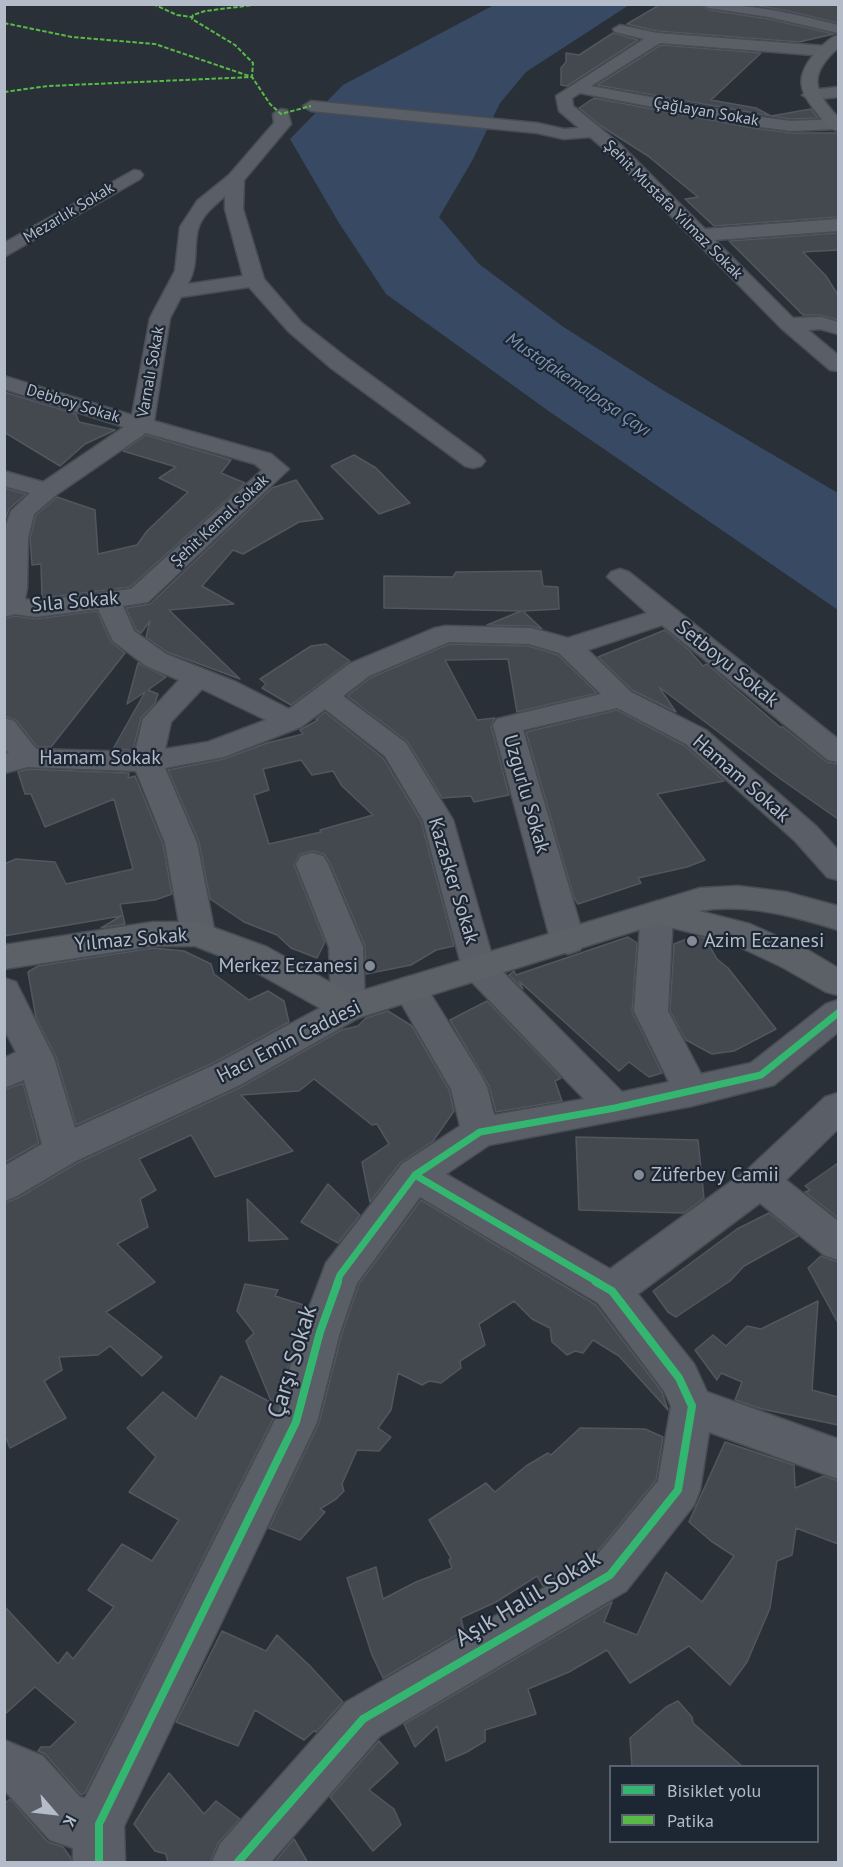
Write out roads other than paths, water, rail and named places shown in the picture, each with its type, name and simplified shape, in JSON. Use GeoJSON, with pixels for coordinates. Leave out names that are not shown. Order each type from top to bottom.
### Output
{"type":"FeatureCollection","features":[{"type":"Feature","properties":{"kind":"main road"},"geometry":{"type":"LineString","coordinates":[[837,125],[810,95],[807,82],[814,66],[825,51],[838,40]]}},
{"type":"Feature","properties":{"kind":"main road","name":"Hacı Emin Caddesi"},"geometry":{"type":"LineString","coordinates":[[348,1008],[568,942],[700,899],[735,896],[767,898],[838,918]]}},
{"type":"Feature","properties":{"kind":"main road"},"geometry":{"type":"LineString","coordinates":[[657,913],[738,932],[794,958],[838,983]]}},
{"type":"Feature","properties":{"kind":"main road","name":"Yılmaz Sokak"},"geometry":{"type":"LineString","coordinates":[[4,957],[153,934],[198,934],[255,956],[348,1008]]}},
{"type":"Feature","properties":{"kind":"main road"},"geometry":{"type":"LineString","coordinates":[[838,953],[838,974]]}},
{"type":"Feature","properties":{"kind":"street"},"geometry":{"type":"LineString","coordinates":[[710,4],[751,8],[838,29]]}},
{"type":"Feature","properties":{"kind":"street"},"geometry":{"type":"LineString","coordinates":[[732,16],[751,8]]}},
{"type":"Feature","properties":{"kind":"street"},"geometry":{"type":"LineString","coordinates":[[620,29],[657,38],[825,51]]}},
{"type":"Feature","properties":{"kind":"street"},"geometry":{"type":"LineString","coordinates":[[576,88],[657,38]]}},
{"type":"Feature","properties":{"kind":"street","name":"Çağlayan Sokak"},"geometry":{"type":"LineString","coordinates":[[576,88],[753,121],[790,126],[837,125]]}},
{"type":"Feature","properties":{"kind":"street","name":"Şehit Mustafa Yılmaz Sokak"},"geometry":{"type":"LineString","coordinates":[[576,88],[564,96],[565,108],[615,149],[788,324],[838,365]]}},
{"type":"Feature","properties":{"kind":"street"},"geometry":{"type":"LineString","coordinates":[[810,95],[838,92]]}},
{"type":"Feature","properties":{"kind":"street"},"geometry":{"type":"LineString","coordinates":[[311,106],[537,128],[564,134],[593,132]]}},
{"type":"Feature","properties":{"kind":"street","name":"Varnalı Sokak"},"geometry":{"type":"LineString","coordinates":[[6,606],[14,588],[15,538],[23,511],[47,490],[142,425],[160,318],[185,271],[189,227],[204,205],[236,179],[283,124],[281,114]]}},
{"type":"Feature","properties":{"kind":"street","name":"Mezarlık Sokak"},"geometry":{"type":"LineString","coordinates":[[4,251],[134,174]]}},
{"type":"Feature","properties":{"kind":"street"},"geometry":{"type":"LineString","coordinates":[[236,179],[234,209],[254,280],[295,327],[339,363],[473,461]]}},
{"type":"Feature","properties":{"kind":"street"},"geometry":{"type":"LineString","coordinates":[[700,235],[838,225]]}},
{"type":"Feature","properties":{"kind":"street"},"geometry":{"type":"LineString","coordinates":[[174,292],[254,280]]}},
{"type":"Feature","properties":{"kind":"street"},"geometry":{"type":"LineString","coordinates":[[788,324],[821,323],[838,328]]}},
{"type":"Feature","properties":{"kind":"street","name":"Debboy Sokak"},"geometry":{"type":"LineString","coordinates":[[4,382],[142,425]]}},
{"type":"Feature","properties":{"kind":"street","name":"Şehit Kemal Sokak"},"geometry":{"type":"LineString","coordinates":[[139,596],[277,469],[263,459],[142,425]]}},
{"type":"Feature","properties":{"kind":"street"},"geometry":{"type":"LineString","coordinates":[[4,478],[47,490]]}},
{"type":"Feature","properties":{"kind":"street"},"geometry":{"type":"LineString","coordinates":[[620,577],[666,615]]}},
{"type":"Feature","properties":{"kind":"street","name":"Sıla Sokak"},"geometry":{"type":"LineString","coordinates":[[6,606],[36,609],[139,596]]}},
{"type":"Feature","properties":{"kind":"street"},"geometry":{"type":"LineString","coordinates":[[107,601],[123,635],[156,660],[196,678],[226,688],[291,721]]}},
{"type":"Feature","properties":{"kind":"street","name":"Setboyu Sokak"},"geometry":{"type":"LineString","coordinates":[[569,647],[666,615],[838,753]]}},
{"type":"Feature","properties":{"kind":"street","name":"Hamam Sokak"},"geometry":{"type":"LineString","coordinates":[[16,761],[147,762],[214,750],[291,721],[359,670],[445,634],[531,636],[569,647],[621,698],[696,737],[806,834],[838,868]]}},
{"type":"Feature","properties":{"kind":"street"},"geometry":{"type":"LineString","coordinates":[[196,678],[157,719],[147,762],[181,843],[198,934]]}},
{"type":"Feature","properties":{"kind":"street","name":"Kazasker Sokak"},"geometry":{"type":"LineString","coordinates":[[324,695],[396,750],[438,820],[479,968]]}},
{"type":"Feature","properties":{"kind":"street","name":"Uzgurlu Sokak"},"geometry":{"type":"LineString","coordinates":[[568,942],[507,725],[621,698]]}},
{"type":"Feature","properties":{"kind":"street"},"geometry":{"type":"LineString","coordinates":[[4,727],[16,761]]}},
{"type":"Feature","properties":{"kind":"street"},"geometry":{"type":"LineString","coordinates":[[312,864],[346,947],[348,1008]]}},
{"type":"Feature","properties":{"kind":"street"},"geometry":{"type":"LineString","coordinates":[[657,913],[651,1011],[692,1092]]}},
{"type":"Feature","properties":{"kind":"street"},"geometry":{"type":"LineString","coordinates":[[479,968],[615,1108]]}},
{"type":"Feature","properties":{"kind":"street"},"geometry":{"type":"LineString","coordinates":[[410,989],[469,1087],[480,1132]]}},
{"type":"Feature","properties":{"kind":"street"},"geometry":{"type":"LineString","coordinates":[[4,991],[36,1058],[63,1150]]}},
{"type":"Feature","properties":{"kind":"street","name":"Hacı Emin Caddesi"},"geometry":{"type":"LineString","coordinates":[[4,1185],[63,1150],[227,1075],[348,1008]]}},
{"type":"Feature","properties":{"kind":"street","name":"Çarşı Sokak"},"geometry":{"type":"LineString","coordinates":[[99,1843],[296,1422],[320,1332],[340,1275],[415,1175],[480,1132],[615,1108],[761,1075],[838,1013]]}},
{"type":"Feature","properties":{"kind":"street"},"geometry":{"type":"LineString","coordinates":[[4,1074],[36,1058]]}},
{"type":"Feature","properties":{"kind":"street"},"geometry":{"type":"LineString","coordinates":[[612,1291],[760,1181],[838,1107]]}},
{"type":"Feature","properties":{"kind":"street"},"geometry":{"type":"LineString","coordinates":[[415,1175],[612,1291],[680,1378],[692,1406],[838,1459]]}},
{"type":"Feature","properties":{"kind":"street"},"geometry":{"type":"LineString","coordinates":[[760,1181],[838,1243]]}},
{"type":"Feature","properties":{"kind":"street","name":"Aşık Halil Sokak"},"geometry":{"type":"LineString","coordinates":[[238,1863],[363,1719],[610,1575],[678,1490],[692,1406]]}},
{"type":"Feature","properties":{"kind":"street"},"geometry":{"type":"LineString","coordinates":[[4,1766],[25,1774],[68,1822],[99,1843]]}},
{"type":"Feature","properties":{"kind":"water","name":"Mustafakemalpaşa Çayı"},"geometry":{"type":"Polygon","coordinates":[[[494,5],[629,5],[526,72],[500,103],[472,161],[439,217],[479,264],[562,326],[661,389],[838,493],[838,610],[550,412],[386,294],[339,223],[290,139],[343,85],[494,5]]]}},
{"type":"Feature","properties":{"kind":"place","name":"Azim Eczanesi"},"geometry":{"type":"Point","coordinates":[692,941]}},
{"type":"Feature","properties":{"kind":"place","name":"Merkez Eczanesi"},"geometry":{"type":"Point","coordinates":[370,966]}},
{"type":"Feature","properties":{"kind":"place","name":"Züferbey Camii"},"geometry":{"type":"Point","coordinates":[639,1175]}}]}
